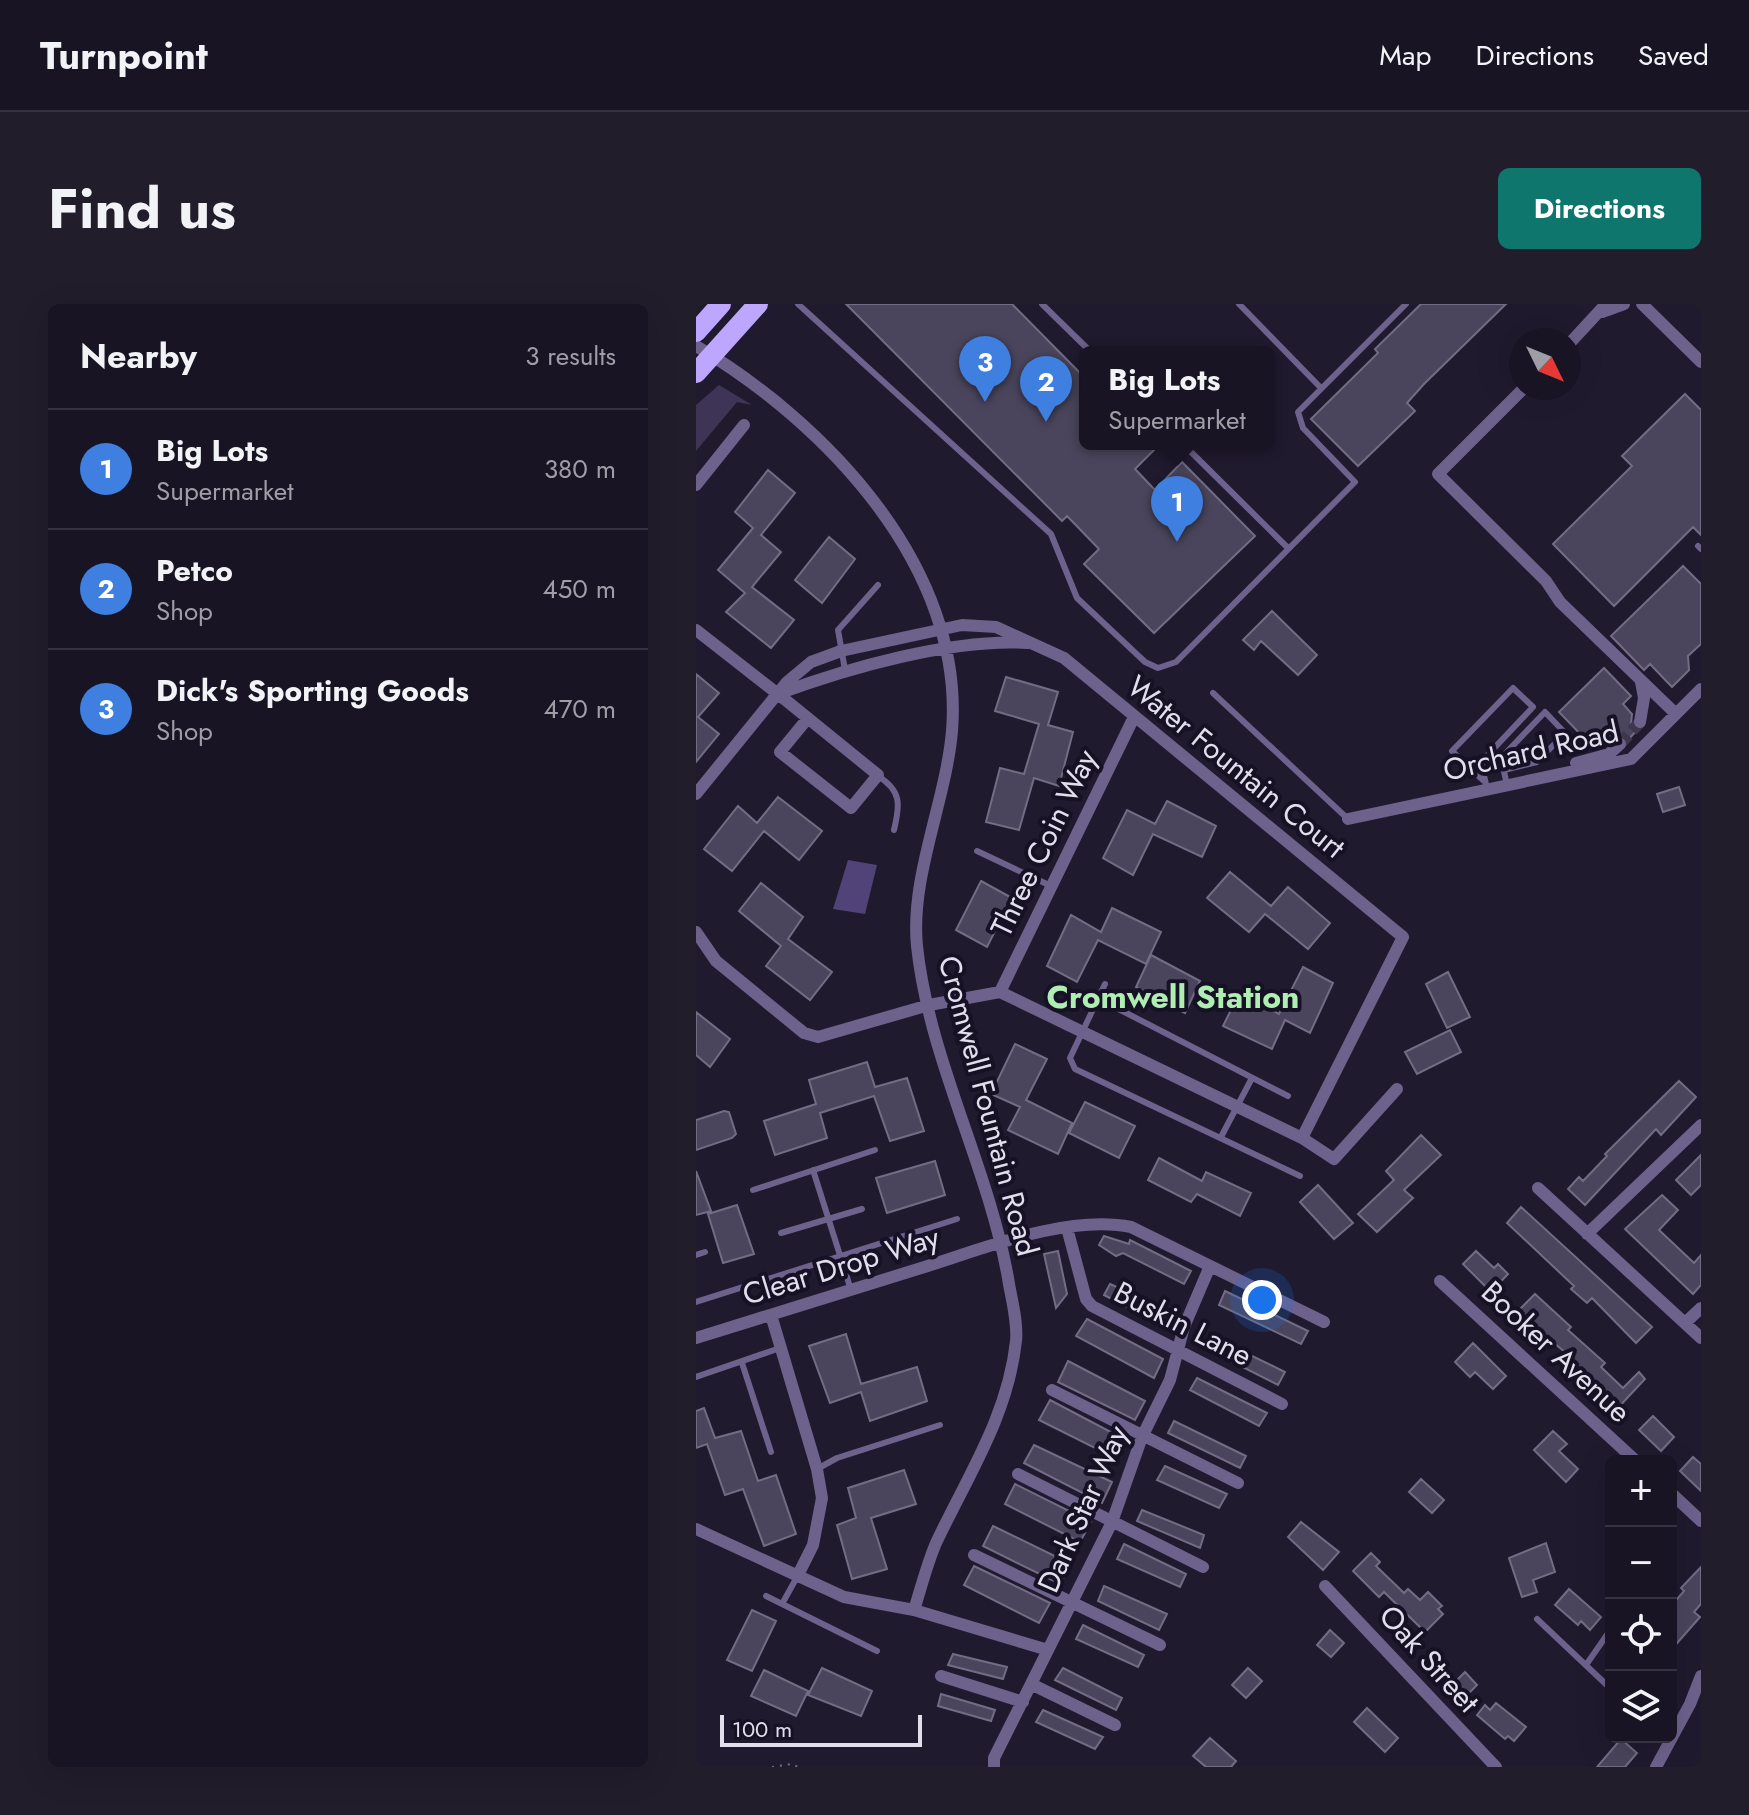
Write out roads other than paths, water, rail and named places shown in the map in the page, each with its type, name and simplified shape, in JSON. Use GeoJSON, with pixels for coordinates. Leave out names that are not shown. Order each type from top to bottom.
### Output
{"type":"FeatureCollection","features":[{"type":"Feature","properties":{"kind":"main road"},"geometry":{"type":"LineString","coordinates":[[696,332],[721,304]]}},
{"type":"Feature","properties":{"kind":"main road"},"geometry":{"type":"LineString","coordinates":[[696,373],[704,350],[758,304]]}},
{"type":"Feature","properties":{"kind":"street"},"geometry":{"type":"LineString","coordinates":[[1581,332],[1604,308],[1624,304]]}},
{"type":"Feature","properties":{"kind":"street"},"geometry":{"type":"LineString","coordinates":[[1642,304],[1701,362]]}},
{"type":"Feature","properties":{"kind":"street","name":"Cromwell Fountain Road"},"geometry":{"type":"LineString","coordinates":[[704,350],[822,443],[877,502],[914,560],[945,648],[952,729],[945,783],[917,906],[917,947],[929,1005],[1002,1243],[1016,1336],[1011,1371],[976,1469],[935,1545],[914,1610]]}},
{"type":"Feature","properties":{"kind":"street"},"geometry":{"type":"LineString","coordinates":[[1512,400],[1438,474],[1676,714]]}},
{"type":"Feature","properties":{"kind":"street"},"geometry":{"type":"LineString","coordinates":[[696,485],[744,425]]}},
{"type":"Feature","properties":{"kind":"street","name":"Water Fountain Court"},"geometry":{"type":"LineString","coordinates":[[696,794],[778,694],[811,662],[841,651],[962,625],[996,627],[1064,658],[1403,937],[1302,1138]]}},
{"type":"Feature","properties":{"kind":"street"},"geometry":{"type":"LineString","coordinates":[[696,630],[778,694],[808,718],[878,775],[851,808],[783,756],[781,749],[808,718]]}},
{"type":"Feature","properties":{"kind":"street","name":"Water Fountain Court"},"geometry":{"type":"LineString","coordinates":[[778,694],[945,648],[997,641],[1033,643]]}},
{"type":"Feature","properties":{"kind":"street"},"geometry":{"type":"LineString","coordinates":[[1640,722],[1644,698],[1641,682]]}},
{"type":"Feature","properties":{"kind":"street","name":"Orchard Road"},"geometry":{"type":"LineString","coordinates":[[1348,819],[1486,785],[1507,785],[1631,759],[1701,689]]}},
{"type":"Feature","properties":{"kind":"street","name":"Three Coin Way"},"geometry":{"type":"LineString","coordinates":[[1000,992],[1134,717]]}},
{"type":"Feature","properties":{"kind":"street"},"geometry":{"type":"LineString","coordinates":[[1531,780],[1550,769],[1609,754],[1620,744]]}},
{"type":"Feature","properties":{"kind":"street"},"geometry":{"type":"LineString","coordinates":[[696,932],[716,961],[804,1033],[818,1037],[929,1005],[1000,992],[1302,1138],[1334,1159],[1397,1089]]}},
{"type":"Feature","properties":{"kind":"street"},"geometry":{"type":"LineString","coordinates":[[1587,1234],[1701,1125]]}},
{"type":"Feature","properties":{"kind":"street"},"geometry":{"type":"LineString","coordinates":[[1538,1188],[1701,1338]]}},
{"type":"Feature","properties":{"kind":"street","name":"Clear Drop Way"},"geometry":{"type":"LineString","coordinates":[[696,1338],[1002,1243],[1067,1228],[1115,1224],[1131,1227],[1324,1322]]}},
{"type":"Feature","properties":{"kind":"street","name":"Buskin Lane"},"geometry":{"type":"LineString","coordinates":[[1067,1228],[1086,1299],[1092,1306],[1282,1404]]}},
{"type":"Feature","properties":{"kind":"street","name":"Dark Star Way"},"geometry":{"type":"LineString","coordinates":[[994,1767],[994,1758],[1112,1522],[1142,1437],[1170,1380],[1177,1352],[1210,1266]]}},
{"type":"Feature","properties":{"kind":"street","name":"Booker Avenue"},"geometry":{"type":"LineString","coordinates":[[1440,1281],[1629,1455]]}},
{"type":"Feature","properties":{"kind":"street"},"geometry":{"type":"LineString","coordinates":[[1685,1323],[1701,1308]]}},
{"type":"Feature","properties":{"kind":"street"},"geometry":{"type":"LineString","coordinates":[[771,1315],[817,1469],[822,1498],[813,1545],[797,1577]]}},
{"type":"Feature","properties":{"kind":"street"},"geometry":{"type":"LineString","coordinates":[[1052,1390],[1238,1483]]}},
{"type":"Feature","properties":{"kind":"street"},"geometry":{"type":"LineString","coordinates":[[1018,1474],[1203,1567]]}},
{"type":"Feature","properties":{"kind":"street"},"geometry":{"type":"LineString","coordinates":[[1677,1499],[1701,1521]]}},
{"type":"Feature","properties":{"kind":"street"},"geometry":{"type":"LineString","coordinates":[[696,1529],[844,1597],[914,1610],[1048,1650]]}},
{"type":"Feature","properties":{"kind":"street"},"geometry":{"type":"LineString","coordinates":[[974,1555],[1160,1645]]}},
{"type":"Feature","properties":{"kind":"street","name":"Oak Street"},"geometry":{"type":"LineString","coordinates":[[1325,1586],[1496,1767]]}},
{"type":"Feature","properties":{"kind":"street"},"geometry":{"type":"LineString","coordinates":[[941,1676],[1023,1702]]}},
{"type":"Feature","properties":{"kind":"street"},"geometry":{"type":"LineString","coordinates":[[1677,1721],[1701,1676]]}},
{"type":"Feature","properties":{"kind":"street"},"geometry":{"type":"LineString","coordinates":[[1031,1684],[1115,1725]]}},
{"type":"Feature","properties":{"kind":"street"},"geometry":{"type":"LineString","coordinates":[[1656,1767],[1665,1743]]}},
{"type":"Feature","properties":{"kind":"lane"},"geometry":{"type":"LineString","coordinates":[[798,304],[1051,534],[1077,598],[1145,662],[1158,668],[1176,662],[1355,482],[1298,419],[1298,412],[1406,304]]}},
{"type":"Feature","properties":{"kind":"lane"},"geometry":{"type":"LineString","coordinates":[[1042,304],[1085,346]]}},
{"type":"Feature","properties":{"kind":"lane"},"geometry":{"type":"LineString","coordinates":[[1239,304],[1321,388]]}},
{"type":"Feature","properties":{"kind":"lane"},"geometry":{"type":"LineString","coordinates":[[1189,450],[1288,548]]}},
{"type":"Feature","properties":{"kind":"lane"},"geometry":{"type":"LineString","coordinates":[[846,673],[838,630],[878,585]]}},
{"type":"Feature","properties":{"kind":"lane"},"geometry":{"type":"LineString","coordinates":[[1513,688],[1533,707],[1481,762],[1486,785],[1452,751],[1513,688]]}},
{"type":"Feature","properties":{"kind":"lane"},"geometry":{"type":"LineString","coordinates":[[1213,693],[1348,819]]}},
{"type":"Feature","properties":{"kind":"lane"},"geometry":{"type":"LineString","coordinates":[[1504,770],[1537,762],[1565,733],[1545,712],[1501,758],[1507,785]]}},
{"type":"Feature","properties":{"kind":"lane"},"geometry":{"type":"LineString","coordinates":[[878,775],[892,785],[900,802],[894,830]]}},
{"type":"Feature","properties":{"kind":"lane"},"geometry":{"type":"LineString","coordinates":[[977,851],[1051,886]]}},
{"type":"Feature","properties":{"kind":"lane"},"geometry":{"type":"LineString","coordinates":[[1105,984],[1070,1058],[1075,1069],[1300,1176]]}},
{"type":"Feature","properties":{"kind":"lane"},"geometry":{"type":"LineString","coordinates":[[1099,999],[1288,1096]]}},
{"type":"Feature","properties":{"kind":"lane"},"geometry":{"type":"LineString","coordinates":[[1221,1137],[1252,1078]]}},
{"type":"Feature","properties":{"kind":"lane"},"geometry":{"type":"LineString","coordinates":[[753,1190],[875,1150]]}},
{"type":"Feature","properties":{"kind":"lane"},"geometry":{"type":"LineString","coordinates":[[813,1170],[851,1290]]}},
{"type":"Feature","properties":{"kind":"lane"},"geometry":{"type":"LineString","coordinates":[[781,1233],[862,1209]]}},
{"type":"Feature","properties":{"kind":"lane"},"geometry":{"type":"LineString","coordinates":[[696,1302],[957,1219]]}},
{"type":"Feature","properties":{"kind":"lane"},"geometry":{"type":"LineString","coordinates":[[696,1255],[705,1252]]}},
{"type":"Feature","properties":{"kind":"lane"},"geometry":{"type":"LineString","coordinates":[[696,1377],[780,1348]]}},
{"type":"Feature","properties":{"kind":"lane"},"geometry":{"type":"LineString","coordinates":[[742,1363],[771,1452]]}},
{"type":"Feature","properties":{"kind":"lane"},"geometry":{"type":"LineString","coordinates":[[817,1469],[837,1458],[940,1425]]}},
{"type":"Feature","properties":{"kind":"lane"},"geometry":{"type":"LineString","coordinates":[[782,1604],[797,1577]]}},
{"type":"Feature","properties":{"kind":"lane"},"geometry":{"type":"LineString","coordinates":[[766,1596],[877,1651]]}},
{"type":"Feature","properties":{"kind":"lane"},"geometry":{"type":"LineString","coordinates":[[1537,1619],[1605,1683]]}},
{"type":"Feature","properties":{"kind":"lane"},"geometry":{"type":"LineString","coordinates":[[1586,1665],[1605,1638]]}},
{"type":"Feature","properties":{"kind":"tunnel"},"geometry":{"type":"LineString","coordinates":[[1620,744],[1640,722]]}},
{"type":"Feature","properties":{"kind":"place","name":"Dick's Sporting Goods"},"geometry":{"type":"Point","coordinates":[985,402]}},
{"type":"Feature","properties":{"kind":"place","name":"Petco"},"geometry":{"type":"Point","coordinates":[1046,422]}},
{"type":"Feature","properties":{"kind":"place","name":"Big Lots"},"geometry":{"type":"Point","coordinates":[1177,542]}},
{"type":"Feature","properties":{"kind":"district","name":"Cromwell Station"},"geometry":{"type":"Point","coordinates":[1173,997]}}]}
